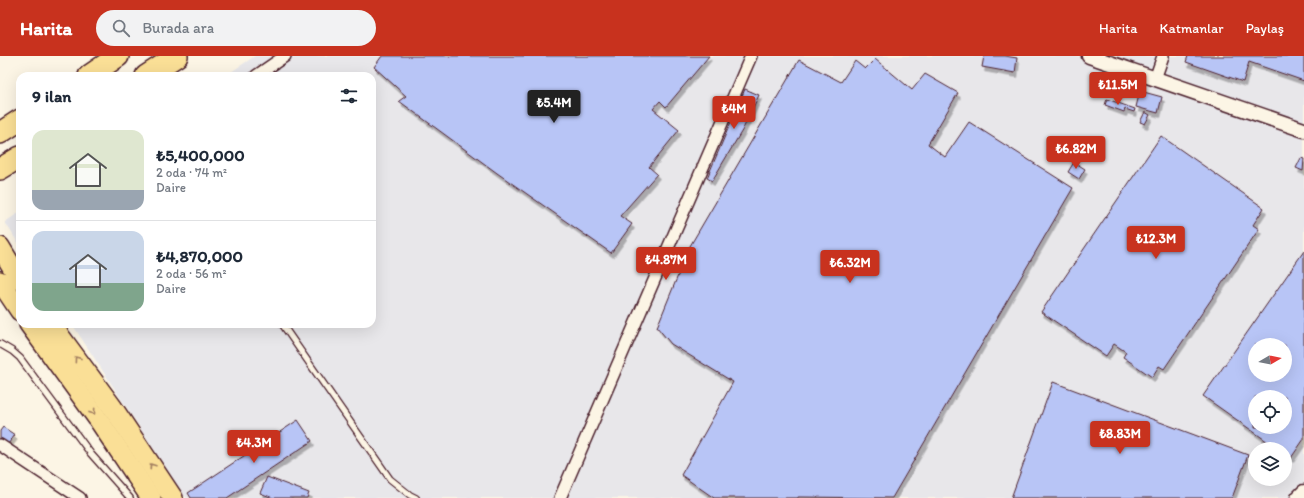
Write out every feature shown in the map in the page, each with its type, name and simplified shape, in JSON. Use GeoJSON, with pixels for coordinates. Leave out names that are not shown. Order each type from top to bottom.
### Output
{"type":"FeatureCollection","features":[{"type":"Feature","properties":{"kind":"highway"},"geometry":{"type":"LineString","coordinates":[[95,72],[118,56]]}},
{"type":"Feature","properties":{"kind":"highway"},"geometry":{"type":"LineString","coordinates":[[152,72],[177,56]]}},
{"type":"Feature","properties":{"kind":"highway"},"geometry":{"type":"LineString","coordinates":[[0,132],[16,122]]}},
{"type":"Feature","properties":{"kind":"highway"},"geometry":{"type":"LineString","coordinates":[[0,169],[16,159]]}},
{"type":"Feature","properties":{"kind":"highway"},"geometry":{"type":"LineString","coordinates":[[9,253],[16,270]]}},
{"type":"Feature","properties":{"kind":"highway"},"geometry":{"type":"LineString","coordinates":[[0,281],[15,305]]}},
{"type":"Feature","properties":{"kind":"highway"},"geometry":{"type":"LineString","coordinates":[[32,328],[98,419],[151,498]]}},
{"type":"Feature","properties":{"kind":"highway"},"geometry":{"type":"LineString","coordinates":[[54,328],[113,408],[173,498]]}},
{"type":"Feature","properties":{"kind":"street"},"geometry":{"type":"LineString","coordinates":[[262,72],[285,56]]}},
{"type":"Feature","properties":{"kind":"street"},"geometry":{"type":"LineString","coordinates":[[560,498],[751,56]]}},
{"type":"Feature","properties":{"kind":"street"},"geometry":{"type":"LineString","coordinates":[[1089,56],[1304,130]]}},
{"type":"Feature","properties":{"kind":"street"},"geometry":{"type":"LineString","coordinates":[[1156,79],[1163,56]]}},
{"type":"Feature","properties":{"kind":"street"},"geometry":{"type":"LineString","coordinates":[[0,445],[80,498]]}},
{"type":"Feature","properties":{"kind":"street"},"geometry":{"type":"LineString","coordinates":[[1298,498],[1304,492]]}},
{"type":"Feature","properties":{"kind":"lane"},"geometry":{"type":"LineString","coordinates":[[285,328],[390,479],[416,498]]}},
{"type":"Feature","properties":{"kind":"lane"},"geometry":{"type":"LineString","coordinates":[[0,344],[20,358],[91,454],[130,498]]}},
{"type":"Feature","properties":{"kind":"shaded area"},"geometry":{"type":"Polygon","coordinates":[[[255,56],[1304,56],[1304,498],[186,498],[75,328],[376,328],[376,72],[231,72],[255,56]]]}},
{"type":"Feature","properties":{"kind":"shaded area"},"geometry":{"type":"Polygon","coordinates":[[[16,215],[16,240],[5,222],[16,215]]]}},
{"type":"Feature","properties":{"kind":"building"},"geometry":{"type":"Polygon","coordinates":[[[382,56],[709,56],[666,107],[660,101],[653,109],[679,130],[649,167],[657,174],[620,216],[632,224],[611,253],[497,173],[399,101],[406,96],[374,67],[382,56]]]}},
{"type":"Feature","properties":{"kind":"building"},"geometry":{"type":"Polygon","coordinates":[[[984,56],[1005,56],[1017,58],[1015,73],[982,67],[984,56]]]}},
{"type":"Feature","properties":{"kind":"building"},"geometry":{"type":"Polygon","coordinates":[[[1188,56],[1304,56],[1304,81],[1249,62],[1243,82],[1186,62],[1188,56]]]}},
{"type":"Feature","properties":{"kind":"building"},"geometry":{"type":"Polygon","coordinates":[[[875,59],[912,90],[925,74],[958,93],[928,144],[945,157],[969,122],[1073,188],[892,498],[714,498],[681,475],[733,382],[671,344],[657,327],[690,246],[799,60],[841,82],[855,61],[865,69],[875,59]]]}},
{"type":"Feature","properties":{"kind":"building"},"geometry":{"type":"Polygon","coordinates":[[[745,89],[759,95],[743,129],[712,181],[707,178],[745,89]]]}},
{"type":"Feature","properties":{"kind":"building"},"geometry":{"type":"Polygon","coordinates":[[[1140,91],[1162,97],[1158,113],[1136,107],[1140,91]]]}},
{"type":"Feature","properties":{"kind":"building"},"geometry":{"type":"Polygon","coordinates":[[[1107,99],[1135,109],[1134,112],[1125,109],[1124,112],[1105,105],[1107,99]]]}},
{"type":"Feature","properties":{"kind":"building"},"geometry":{"type":"Polygon","coordinates":[[[1145,112],[1150,115],[1145,124],[1140,122],[1145,112]]]}},
{"type":"Feature","properties":{"kind":"building"},"geometry":{"type":"Polygon","coordinates":[[[1161,136],[1264,208],[1253,225],[1259,229],[1164,369],[1159,366],[1152,377],[1123,357],[1126,352],[1114,344],[1106,356],[1041,312],[1161,136]]]}},
{"type":"Feature","properties":{"kind":"building"},"geometry":{"type":"Polygon","coordinates":[[[1301,158],[1304,159],[1303,171],[1296,168],[1301,158]]]}},
{"type":"Feature","properties":{"kind":"building"},"geometry":{"type":"Polygon","coordinates":[[[1074,162],[1085,169],[1079,179],[1068,172],[1074,162]]]}},
{"type":"Feature","properties":{"kind":"building"},"geometry":{"type":"Polygon","coordinates":[[[1304,251],[1304,439],[1292,457],[1292,442],[1268,442],[1257,434],[1292,434],[1292,390],[1248,390],[1248,428],[1203,396],[1304,251]]]}},
{"type":"Feature","properties":{"kind":"building"},"geometry":{"type":"Polygon","coordinates":[[[1053,382],[1248,455],[1232,498],[1011,498],[1053,382]]]}},
{"type":"Feature","properties":{"kind":"building"},"geometry":{"type":"Polygon","coordinates":[[[298,420],[312,441],[227,498],[191,498],[188,493],[298,420]]]}},
{"type":"Feature","properties":{"kind":"building"},"geometry":{"type":"Polygon","coordinates":[[[3,427],[15,435],[8,444],[0,438],[0,431],[3,427]]]}},
{"type":"Feature","properties":{"kind":"building"},"geometry":{"type":"Polygon","coordinates":[[[267,477],[309,493],[307,498],[273,498],[260,493],[267,477]]]}}]}
